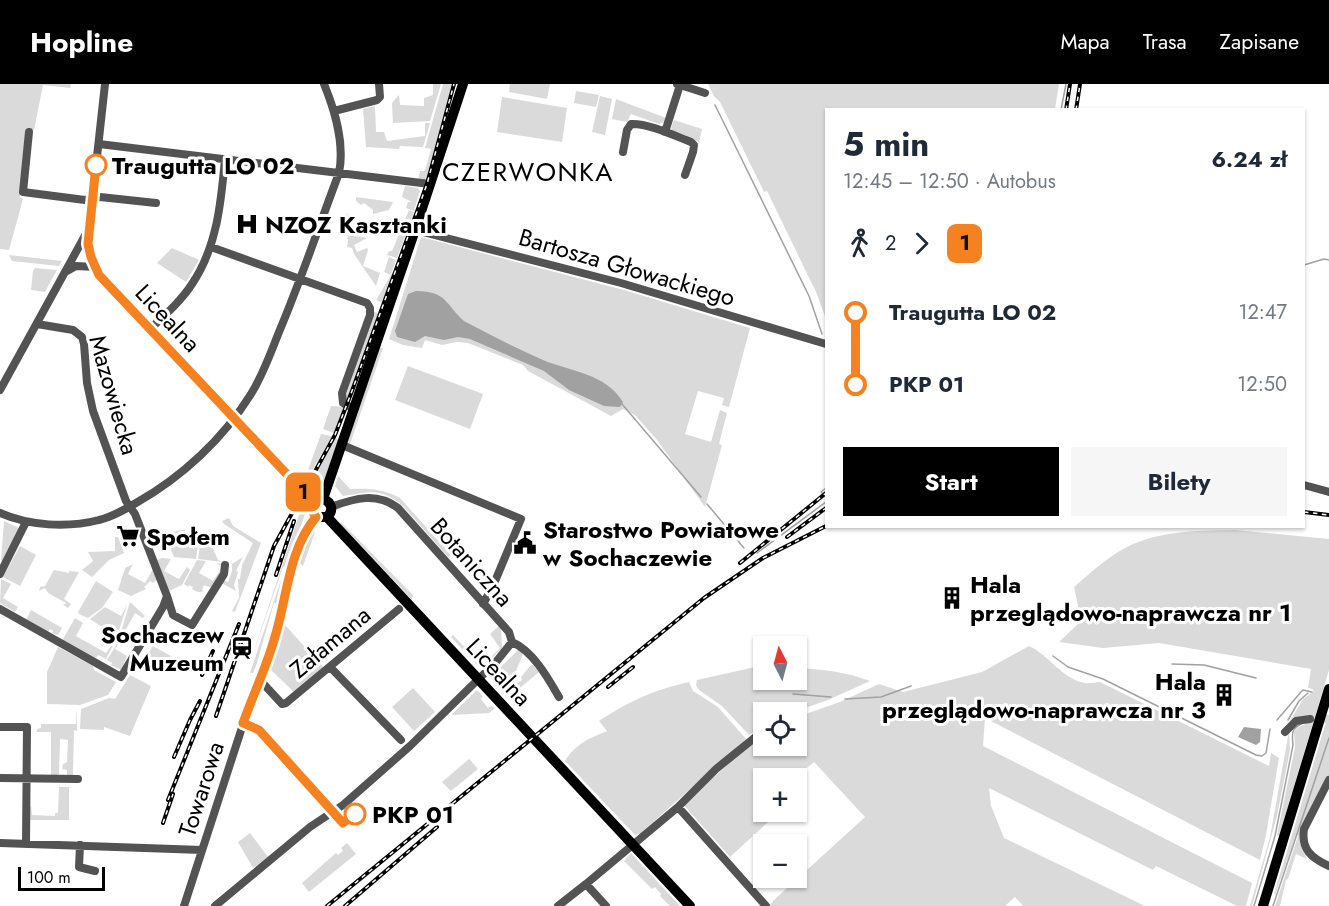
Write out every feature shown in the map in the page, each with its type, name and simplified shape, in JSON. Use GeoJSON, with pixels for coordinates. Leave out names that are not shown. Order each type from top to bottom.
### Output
{"type":"FeatureCollection","features":[{"type":"Feature","properties":{"kind":"main road"},"geometry":{"type":"LineString","coordinates":[[325,514],[312,511],[342,445],[463,84]]}},
{"type":"Feature","properties":{"kind":"main road","name":"Licealna"},"geometry":{"type":"LineString","coordinates":[[318,501],[328,501],[325,514],[404,606],[690,906]]}},
{"type":"Feature","properties":{"kind":"main road"},"geometry":{"type":"LineString","coordinates":[[1263,906],[1329,689]]}},
{"type":"Feature","properties":{"kind":"street"},"geometry":{"type":"LineString","coordinates":[[0,390],[89,229],[105,84]]}},
{"type":"Feature","properties":{"kind":"street"},"geometry":{"type":"LineString","coordinates":[[0,513],[26,522],[83,523],[99,520],[130,507],[164,487],[187,468],[203,453],[251,394],[262,373],[300,279],[339,173],[341,155],[334,111],[324,84]]}},
{"type":"Feature","properties":{"kind":"street"},"geometry":{"type":"LineString","coordinates":[[334,111],[377,100],[380,97],[379,84]]}},
{"type":"Feature","properties":{"kind":"street"},"geometry":{"type":"LineString","coordinates":[[665,132],[679,85],[705,93]]}},
{"type":"Feature","properties":{"kind":"street"},"geometry":{"type":"LineString","coordinates":[[623,152],[627,130],[631,124],[636,123],[665,132],[694,145],[685,175]]}},
{"type":"Feature","properties":{"kind":"street"},"geometry":{"type":"LineString","coordinates":[[29,132],[23,192],[85,200],[100,197],[156,203]]}},
{"type":"Feature","properties":{"kind":"street"},"geometry":{"type":"LineString","coordinates":[[99,144],[430,184]]}},
{"type":"Feature","properties":{"kind":"street"},"geometry":{"type":"LineString","coordinates":[[150,329],[177,303],[191,285],[211,247],[220,210],[225,159]]}},
{"type":"Feature","properties":{"kind":"street","name":"Licealna"},"geometry":{"type":"LineString","coordinates":[[89,229],[88,244],[99,275],[233,417],[318,501]]}},
{"type":"Feature","properties":{"kind":"street","name":"Bartosza Głowackiego"},"geometry":{"type":"LineString","coordinates":[[415,230],[621,283],[825,344]]}},
{"type":"Feature","properties":{"kind":"street"},"geometry":{"type":"LineString","coordinates":[[211,247],[367,303],[370,315],[342,393],[343,403],[354,409]]}},
{"type":"Feature","properties":{"kind":"street"},"geometry":{"type":"LineString","coordinates":[[66,271],[76,266],[95,267]]}},
{"type":"Feature","properties":{"kind":"street","name":"Mazowiecka"},"geometry":{"type":"LineString","coordinates":[[37,324],[73,330],[82,337],[87,383],[93,411],[130,507]]}},
{"type":"Feature","properties":{"kind":"street"},"geometry":{"type":"LineString","coordinates":[[342,445],[521,519],[483,604]]}},
{"type":"Feature","properties":{"kind":"street"},"geometry":{"type":"LineString","coordinates":[[1305,485],[1329,492]]}},
{"type":"Feature","properties":{"kind":"street","name":"Botaniczna"},"geometry":{"type":"LineString","coordinates":[[325,514],[367,497],[390,502],[398,508],[509,632],[512,642],[519,645],[547,676],[559,697]]}},
{"type":"Feature","properties":{"kind":"street"},"geometry":{"type":"LineString","coordinates":[[130,507],[135,514],[173,615]]}},
{"type":"Feature","properties":{"kind":"street","name":"Towarowa"},"geometry":{"type":"LineString","coordinates":[[184,906],[243,723],[274,642],[299,543],[308,526],[325,514]]}},
{"type":"Feature","properties":{"kind":"street"},"geometry":{"type":"LineString","coordinates":[[0,574],[26,522]]}},
{"type":"Feature","properties":{"kind":"street"},"geometry":{"type":"LineString","coordinates":[[160,611],[192,625],[224,574],[225,565]]}},
{"type":"Feature","properties":{"kind":"street"},"geometry":{"type":"LineString","coordinates":[[0,609],[121,677],[167,596]]}},
{"type":"Feature","properties":{"kind":"street","name":"Licealna"},"geometry":{"type":"LineString","coordinates":[[404,606],[476,681]]}},
{"type":"Feature","properties":{"kind":"street","name":"Załamana"},"geometry":{"type":"LineString","coordinates":[[259,679],[284,704],[404,606]]}},
{"type":"Feature","properties":{"kind":"street"},"geometry":{"type":"LineString","coordinates":[[215,906],[317,822],[333,812],[410,746],[510,647],[512,642]]}},
{"type":"Feature","properties":{"kind":"street"},"geometry":{"type":"LineString","coordinates":[[330,667],[401,740]]}},
{"type":"Feature","properties":{"kind":"street"},"geometry":{"type":"LineString","coordinates":[[1285,732],[1296,721],[1310,719]]}},
{"type":"Feature","properties":{"kind":"street"},"geometry":{"type":"LineString","coordinates":[[243,723],[259,730],[333,812]]}},
{"type":"Feature","properties":{"kind":"street"},"geometry":{"type":"LineString","coordinates":[[0,728],[27,726],[26,844]]}},
{"type":"Feature","properties":{"kind":"street"},"geometry":{"type":"LineString","coordinates":[[558,906],[678,807],[716,769],[753,739]]}},
{"type":"Feature","properties":{"kind":"street"},"geometry":{"type":"LineString","coordinates":[[0,778],[78,779]]}},
{"type":"Feature","properties":{"kind":"street"},"geometry":{"type":"LineString","coordinates":[[1329,780],[1304,829],[1303,838],[1310,855],[1329,866]]}},
{"type":"Feature","properties":{"kind":"street"},"geometry":{"type":"LineString","coordinates":[[678,807],[766,906]]}},
{"type":"Feature","properties":{"kind":"street"},"geometry":{"type":"LineString","coordinates":[[0,843],[202,850]]}},
{"type":"Feature","properties":{"kind":"street"},"geometry":{"type":"LineString","coordinates":[[80,845],[79,867],[95,871]]}},
{"type":"Feature","properties":{"kind":"street"},"geometry":{"type":"LineString","coordinates":[[586,884],[606,906]]}},
{"type":"Feature","properties":{"kind":"shaded area"},"geometry":{"type":"Polygon","coordinates":[[[0,84],[71,84],[70,88],[43,85],[34,130],[27,129],[20,197],[23,199],[9,250],[0,249],[0,84]]]}},
{"type":"Feature","properties":{"kind":"shaded area"},"geometry":{"type":"Polygon","coordinates":[[[433,84],[441,84],[430,121],[393,123],[392,103],[399,95],[400,105],[424,106],[424,98],[433,95],[433,84]]]}},
{"type":"Feature","properties":{"kind":"shaded area"},"geometry":{"type":"Polygon","coordinates":[[[443,84],[452,84],[426,180],[418,180],[420,171],[425,171],[431,149],[425,148],[443,84]]]}},
{"type":"Feature","properties":{"kind":"shaded area"},"geometry":{"type":"Polygon","coordinates":[[[510,84],[550,84],[547,99],[509,92],[510,84]]]}},
{"type":"Feature","properties":{"kind":"shaded area"},"geometry":{"type":"Polygon","coordinates":[[[708,84],[1059,84],[1055,108],[825,108],[825,316],[816,292],[767,191],[764,192],[720,102],[708,84]]]}},
{"type":"Feature","properties":{"kind":"shaded area"},"geometry":{"type":"Polygon","coordinates":[[[576,91],[599,95],[596,107],[574,103],[576,91]]]}},
{"type":"Feature","properties":{"kind":"shaded area"},"geometry":{"type":"Polygon","coordinates":[[[600,96],[612,99],[605,135],[592,132],[600,96]]]}},
{"type":"Feature","properties":{"kind":"shaded area"},"geometry":{"type":"Polygon","coordinates":[[[502,97],[567,108],[562,142],[497,132],[502,97]]]}},
{"type":"Feature","properties":{"kind":"shaded area"},"geometry":{"type":"Polygon","coordinates":[[[616,99],[666,118],[659,124],[631,114],[627,122],[612,119],[616,99]]]}},
{"type":"Feature","properties":{"kind":"shaded area"},"geometry":{"type":"Polygon","coordinates":[[[375,106],[376,132],[384,132],[387,141],[425,136],[425,123],[430,123],[423,147],[400,146],[399,149],[366,147],[363,109],[375,106]]]}},
{"type":"Feature","properties":{"kind":"shaded area"},"geometry":{"type":"Polygon","coordinates":[[[674,120],[702,129],[699,142],[674,133],[671,128],[674,120]]]}},
{"type":"Feature","properties":{"kind":"shaded area"},"geometry":{"type":"Polygon","coordinates":[[[405,186],[418,188],[420,191],[414,211],[406,208],[408,202],[412,202],[402,197],[405,186]]]}},
{"type":"Feature","properties":{"kind":"shaded area"},"geometry":{"type":"Polygon","coordinates":[[[356,197],[393,202],[389,210],[373,214],[373,210],[364,203],[361,205],[356,201],[356,197]]]}},
{"type":"Feature","properties":{"kind":"shaded area"},"geometry":{"type":"Polygon","coordinates":[[[409,210],[414,212],[397,258],[387,255],[389,251],[392,251],[409,210]]]}},
{"type":"Feature","properties":{"kind":"shaded area"},"geometry":{"type":"Polygon","coordinates":[[[344,214],[353,215],[350,235],[367,238],[354,245],[357,252],[367,248],[363,266],[380,273],[376,286],[354,254],[352,248],[347,247],[344,214]]]}},
{"type":"Feature","properties":{"kind":"shaded area"},"geometry":{"type":"Polygon","coordinates":[[[421,237],[624,290],[750,328],[729,407],[722,405],[724,398],[698,391],[685,434],[711,442],[720,410],[727,413],[719,444],[722,445],[705,507],[657,440],[635,415],[623,409],[611,416],[528,371],[523,365],[468,343],[457,342],[442,345],[425,340],[422,348],[403,345],[389,339],[421,237]]]}},
{"type":"Feature","properties":{"kind":"shaded area"},"geometry":{"type":"Polygon","coordinates":[[[172,248],[199,260],[186,282],[157,263],[172,248]]]}},
{"type":"Feature","properties":{"kind":"shaded area"},"geometry":{"type":"Polygon","coordinates":[[[9,255],[62,261],[59,266],[12,261],[9,255]]]}},
{"type":"Feature","properties":{"kind":"shaded area"},"geometry":{"type":"Polygon","coordinates":[[[389,257],[396,260],[383,303],[376,300],[391,275],[384,272],[389,257]]]}},
{"type":"Feature","properties":{"kind":"shaded area"},"geometry":{"type":"Polygon","coordinates":[[[35,268],[57,270],[45,292],[31,290],[35,268]]]}},
{"type":"Feature","properties":{"kind":"shaded area"},"geometry":{"type":"Polygon","coordinates":[[[416,291],[440,296],[464,321],[513,346],[543,360],[597,379],[616,392],[623,402],[620,407],[604,406],[569,390],[544,371],[470,339],[458,337],[444,340],[425,336],[415,342],[397,337],[395,331],[408,294],[416,291]]]}},
{"type":"Feature","properties":{"kind":"shaded area"},"geometry":{"type":"Polygon","coordinates":[[[371,310],[379,314],[346,402],[344,388],[371,310]]]}},
{"type":"Feature","properties":{"kind":"shaded area"},"geometry":{"type":"Polygon","coordinates":[[[378,348],[383,348],[350,444],[347,443],[378,348]]]}},
{"type":"Feature","properties":{"kind":"shaded area"},"geometry":{"type":"Polygon","coordinates":[[[408,366],[483,394],[470,429],[395,400],[408,366]]]}},
{"type":"Feature","properties":{"kind":"shaded area"},"geometry":{"type":"Polygon","coordinates":[[[331,406],[345,407],[334,433],[323,429],[331,406]]]}},
{"type":"Feature","properties":{"kind":"shaded area"},"geometry":{"type":"Polygon","coordinates":[[[321,434],[332,436],[305,483],[304,481],[321,434]]]}},
{"type":"Feature","properties":{"kind":"shaded area"},"geometry":{"type":"Polygon","coordinates":[[[335,437],[339,440],[323,484],[311,489],[309,487],[335,437]]]}},
{"type":"Feature","properties":{"kind":"shaded area"},"geometry":{"type":"Polygon","coordinates":[[[338,476],[350,489],[376,490],[400,498],[451,555],[448,557],[403,506],[387,496],[374,492],[343,496],[335,486],[338,476]]]}},
{"type":"Feature","properties":{"kind":"shaded area"},"geometry":{"type":"Polygon","coordinates":[[[301,499],[307,508],[288,565],[283,567],[247,671],[303,503],[301,499]]]}},
{"type":"Feature","properties":{"kind":"shaded area"},"geometry":{"type":"Polygon","coordinates":[[[229,518],[233,526],[261,543],[235,612],[232,611],[239,598],[238,579],[240,579],[242,565],[253,543],[224,524],[222,521],[229,518]]]}},
{"type":"Feature","properties":{"kind":"shaded area"},"geometry":{"type":"Polygon","coordinates":[[[4,521],[21,529],[3,563],[1,560],[4,521]]]}},
{"type":"Feature","properties":{"kind":"shaded area"},"geometry":{"type":"Polygon","coordinates":[[[341,522],[413,595],[412,600],[341,524],[341,522]]]}},
{"type":"Feature","properties":{"kind":"shaded area"},"geometry":{"type":"Polygon","coordinates":[[[186,529],[179,541],[194,549],[199,541],[196,559],[174,557],[168,542],[171,540],[168,533],[186,529]]]}},
{"type":"Feature","properties":{"kind":"shaded area"},"geometry":{"type":"Polygon","coordinates":[[[311,530],[315,532],[303,566],[298,561],[311,530]]]}},
{"type":"Feature","properties":{"kind":"shaded area"},"geometry":{"type":"Polygon","coordinates":[[[1235,530],[1329,539],[1329,670],[1279,836],[1277,835],[1295,747],[1294,732],[1297,728],[1310,722],[1290,721],[1303,699],[1314,691],[1308,688],[1311,669],[1159,643],[1103,648],[1059,642],[1080,622],[1074,587],[1118,552],[1146,539],[1175,533],[1235,530]]]}},
{"type":"Feature","properties":{"kind":"shaded area"},"geometry":{"type":"Polygon","coordinates":[[[211,532],[207,535],[218,560],[223,562],[198,559],[201,537],[211,532]]]}},
{"type":"Feature","properties":{"kind":"shaded area"},"geometry":{"type":"Polygon","coordinates":[[[115,537],[118,537],[124,553],[109,560],[92,577],[82,570],[93,561],[88,552],[115,551],[115,537]]]}},
{"type":"Feature","properties":{"kind":"shaded area"},"geometry":{"type":"Polygon","coordinates":[[[20,546],[36,555],[20,586],[3,577],[20,546]]]}},
{"type":"Feature","properties":{"kind":"shaded area"},"geometry":{"type":"Polygon","coordinates":[[[243,557],[236,571],[238,572],[234,585],[236,591],[221,583],[223,580],[228,582],[232,564],[243,557]]]}},
{"type":"Feature","properties":{"kind":"shaded area"},"geometry":{"type":"Polygon","coordinates":[[[171,559],[164,571],[179,579],[187,567],[190,570],[182,585],[169,591],[157,560],[171,559]]]}},
{"type":"Feature","properties":{"kind":"shaded area"},"geometry":{"type":"Polygon","coordinates":[[[197,560],[206,561],[199,573],[213,581],[222,567],[217,563],[223,564],[223,570],[212,588],[204,585],[202,590],[204,591],[201,592],[184,584],[197,560]]]}},
{"type":"Feature","properties":{"kind":"shaded area"},"geometry":{"type":"Polygon","coordinates":[[[133,564],[128,574],[145,583],[153,569],[158,579],[153,583],[150,581],[144,587],[146,589],[131,596],[118,590],[125,568],[133,564]]]}},
{"type":"Feature","properties":{"kind":"shaded area"},"geometry":{"type":"Polygon","coordinates":[[[288,567],[279,603],[274,603],[256,666],[253,673],[250,673],[285,568],[288,567]]]}},
{"type":"Feature","properties":{"kind":"shaded area"},"geometry":{"type":"Polygon","coordinates":[[[54,570],[79,572],[64,599],[71,604],[68,608],[63,605],[66,603],[48,593],[45,588],[39,591],[40,587],[45,586],[54,570]]]}},
{"type":"Feature","properties":{"kind":"shaded area"},"geometry":{"type":"Polygon","coordinates":[[[1,579],[11,584],[3,598],[18,607],[15,612],[0,603],[1,579]]]}},
{"type":"Feature","properties":{"kind":"shaded area"},"geometry":{"type":"Polygon","coordinates":[[[96,581],[113,592],[102,608],[88,618],[78,612],[96,581]]]}},
{"type":"Feature","properties":{"kind":"shaded area"},"geometry":{"type":"Polygon","coordinates":[[[130,602],[145,616],[143,618],[135,613],[115,649],[127,656],[121,670],[107,660],[118,642],[130,602]]]}},
{"type":"Feature","properties":{"kind":"shaded area"},"geometry":{"type":"Polygon","coordinates":[[[127,605],[117,637],[90,619],[105,607],[121,616],[127,605]]]}},
{"type":"Feature","properties":{"kind":"shaded area"},"geometry":{"type":"Polygon","coordinates":[[[31,610],[62,628],[58,635],[52,633],[50,629],[48,632],[26,620],[31,610]]]}},
{"type":"Feature","properties":{"kind":"shaded area"},"geometry":{"type":"Polygon","coordinates":[[[75,618],[83,623],[76,636],[106,653],[115,642],[106,659],[98,655],[96,658],[64,641],[75,618]]]}},
{"type":"Feature","properties":{"kind":"shaded area"},"geometry":{"type":"Polygon","coordinates":[[[285,625],[324,668],[295,693],[271,670],[285,625]]]}},
{"type":"Feature","properties":{"kind":"shaded area"},"geometry":{"type":"Polygon","coordinates":[[[499,626],[502,648],[481,669],[451,637],[453,635],[482,666],[500,648],[490,634],[499,626]]]}},
{"type":"Feature","properties":{"kind":"shaded area"},"geometry":{"type":"Polygon","coordinates":[[[153,646],[171,656],[165,667],[146,657],[153,646]]]}},
{"type":"Feature","properties":{"kind":"shaded area"},"geometry":{"type":"Polygon","coordinates":[[[1029,646],[1077,681],[1100,682],[1269,766],[1271,753],[1279,758],[1260,860],[985,718],[983,746],[1252,883],[1246,906],[1237,906],[1156,866],[1153,870],[989,788],[991,806],[1004,838],[1145,906],[1023,906],[1015,897],[1005,906],[771,906],[787,888],[807,888],[807,870],[865,817],[814,762],[807,768],[753,768],[753,822],[768,822],[730,857],[683,804],[753,742],[753,756],[807,756],[807,714],[840,702],[879,684],[903,692],[982,672],[1029,646]]]}},
{"type":"Feature","properties":{"kind":"shaded area"},"geometry":{"type":"Polygon","coordinates":[[[58,647],[93,666],[94,670],[116,682],[108,695],[80,705],[47,704],[47,672],[58,647]]]}},
{"type":"Feature","properties":{"kind":"shaded area"},"geometry":{"type":"Polygon","coordinates":[[[519,649],[523,654],[516,671],[508,678],[505,675],[494,681],[491,677],[519,649]]]}},
{"type":"Feature","properties":{"kind":"shaded area"},"geometry":{"type":"Polygon","coordinates":[[[531,665],[539,672],[508,698],[504,694],[522,680],[521,677],[531,665]]]}},
{"type":"Feature","properties":{"kind":"shaded area"},"geometry":{"type":"Polygon","coordinates":[[[753,667],[753,690],[807,690],[807,669],[852,675],[870,681],[807,707],[807,702],[753,702],[753,733],[749,735],[722,706],[699,690],[696,685],[697,680],[753,667]]]}},
{"type":"Feature","properties":{"kind":"shaded area"},"geometry":{"type":"Polygon","coordinates":[[[130,675],[151,686],[130,736],[104,727],[104,730],[80,729],[81,709],[109,698],[115,699],[130,675]]]}},
{"type":"Feature","properties":{"kind":"shaded area"},"geometry":{"type":"Polygon","coordinates":[[[689,682],[693,691],[718,707],[746,739],[641,833],[635,835],[565,761],[578,746],[607,731],[599,721],[631,702],[689,682]]]}},
{"type":"Feature","properties":{"kind":"shaded area"},"geometry":{"type":"Polygon","coordinates":[[[413,688],[435,712],[414,731],[392,707],[413,688]]]}},
{"type":"Feature","properties":{"kind":"shaded area"},"geometry":{"type":"Polygon","coordinates":[[[477,690],[483,696],[481,699],[488,708],[492,706],[495,708],[489,713],[451,715],[477,690]]]}},
{"type":"Feature","properties":{"kind":"shaded area"},"geometry":{"type":"Polygon","coordinates":[[[77,707],[77,731],[74,730],[73,775],[67,777],[67,770],[62,769],[63,764],[67,762],[68,740],[60,739],[59,774],[51,776],[51,732],[37,732],[37,729],[41,728],[41,724],[76,724],[77,707]]]}},
{"type":"Feature","properties":{"kind":"shaded area"},"geometry":{"type":"Polygon","coordinates":[[[1326,722],[1329,722],[1329,775],[1303,825],[1302,848],[1307,859],[1296,854],[1286,880],[1280,906],[1275,906],[1298,836],[1296,835],[1274,894],[1326,722]]]}},
{"type":"Feature","properties":{"kind":"shaded area"},"geometry":{"type":"Polygon","coordinates":[[[1244,727],[1261,729],[1260,742],[1256,745],[1238,737],[1244,727]]]}},
{"type":"Feature","properties":{"kind":"shaded area"},"geometry":{"type":"Polygon","coordinates":[[[1289,731],[1290,750],[1277,816],[1252,906],[1250,906],[1270,837],[1289,731]]]}},
{"type":"Feature","properties":{"kind":"shaded area"},"geometry":{"type":"Polygon","coordinates":[[[469,759],[478,769],[451,791],[442,782],[469,759]]]}},
{"type":"Feature","properties":{"kind":"shaded area"},"geometry":{"type":"Polygon","coordinates":[[[59,787],[69,787],[69,820],[29,820],[29,806],[31,806],[32,815],[55,816],[55,813],[58,813],[59,787]]]}},
{"type":"Feature","properties":{"kind":"shaded area"},"geometry":{"type":"Polygon","coordinates":[[[250,833],[268,857],[253,868],[238,842],[250,833]]]}},
{"type":"Feature","properties":{"kind":"shaded area"},"geometry":{"type":"Polygon","coordinates":[[[347,843],[356,854],[309,892],[302,883],[336,853],[338,855],[343,851],[341,848],[347,843]]]}},
{"type":"Feature","properties":{"kind":"shaded area"},"geometry":{"type":"Polygon","coordinates":[[[631,853],[680,906],[670,906],[655,887],[652,889],[624,861],[631,853]]]}},
{"type":"Feature","properties":{"kind":"waterway"},"geometry":{"type":"LineString","coordinates":[[1061,108],[1066,84]]}},
{"type":"Feature","properties":{"kind":"waterway"},"geometry":{"type":"LineString","coordinates":[[715,105],[809,296],[822,334]]}},
{"type":"Feature","properties":{"kind":"waterway"},"geometry":{"type":"LineString","coordinates":[[1305,265],[1324,259],[1329,260]]}},
{"type":"Feature","properties":{"kind":"waterway"},"geometry":{"type":"LineString","coordinates":[[622,404],[701,497]]}},
{"type":"Feature","properties":{"kind":"waterway"},"geometry":{"type":"LineString","coordinates":[[822,493],[825,489]]}},
{"type":"Feature","properties":{"kind":"waterway"},"geometry":{"type":"LineString","coordinates":[[757,553],[825,503]]}},
{"type":"Feature","properties":{"kind":"waterway"},"geometry":{"type":"LineString","coordinates":[[707,504],[744,548]]}},
{"type":"Feature","properties":{"kind":"waterway"},"geometry":{"type":"LineString","coordinates":[[1053,656],[1068,667],[1103,679],[1256,755],[1262,756],[1266,753],[1270,729]]}},
{"type":"Feature","properties":{"kind":"waterway"},"geometry":{"type":"LineString","coordinates":[[1172,664],[1204,665],[1256,678]]}},
{"type":"Feature","properties":{"kind":"waterway"},"geometry":{"type":"LineString","coordinates":[[845,699],[881,697],[911,686]]}},
{"type":"Feature","properties":{"kind":"waterway"},"geometry":{"type":"LineString","coordinates":[[1277,720],[1303,690],[1312,692]]}},
{"type":"Feature","properties":{"kind":"waterway"},"geometry":{"type":"LineString","coordinates":[[1288,720],[1299,701],[1308,693]]}},
{"type":"Feature","properties":{"kind":"waterway"},"geometry":{"type":"LineString","coordinates":[[793,694],[831,697]]}},
{"type":"Feature","properties":{"kind":"waterway"},"geometry":{"type":"LineString","coordinates":[[1254,906],[1275,836],[1293,745],[1293,732],[1301,724]]}},
{"type":"Feature","properties":{"kind":"waterway"},"geometry":{"type":"LineString","coordinates":[[1273,906],[1329,738]]}},
{"type":"Feature","properties":{"kind":"tunnel"},"geometry":{"type":"LineString","coordinates":[[1310,719],[1329,719]]}},
{"type":"Feature","properties":{"kind":"railway"},"geometry":{"type":"LineString","coordinates":[[216,716],[274,546],[335,435],[352,391],[427,184],[454,84]]}},
{"type":"Feature","properties":{"kind":"railway"},"geometry":{"type":"LineString","coordinates":[[1066,108],[1070,84]]}},
{"type":"Feature","properties":{"kind":"railway"},"geometry":{"type":"LineString","coordinates":[[1076,108],[1080,84]]}},
{"type":"Feature","properties":{"kind":"railway"},"geometry":{"type":"LineString","coordinates":[[740,563],[825,494]]}},
{"type":"Feature","properties":{"kind":"railway"},"geometry":{"type":"LineString","coordinates":[[787,537],[825,509]]}},
{"type":"Feature","properties":{"kind":"railway"},"geometry":{"type":"LineString","coordinates":[[1305,512],[1329,515]]}},
{"type":"Feature","properties":{"kind":"railway"},"geometry":{"type":"LineString","coordinates":[[276,575],[294,521]]}},
{"type":"Feature","properties":{"kind":"railway"},"geometry":{"type":"LineString","coordinates":[[327,906],[704,598],[763,558],[825,527]]}},
{"type":"Feature","properties":{"kind":"railway"},"geometry":{"type":"LineString","coordinates":[[168,800],[239,624]]}},
{"type":"Feature","properties":{"kind":"railway"},"geometry":{"type":"LineString","coordinates":[[202,675],[213,651]]}},
{"type":"Feature","properties":{"kind":"railway"},"geometry":{"type":"LineString","coordinates":[[608,687],[633,667]]}},
{"type":"Feature","properties":{"kind":"railway"},"geometry":{"type":"LineString","coordinates":[[174,757],[200,701]]}},
{"type":"Feature","properties":{"kind":"railway"},"geometry":{"type":"LineString","coordinates":[[163,823],[173,794]]}},
{"type":"Feature","properties":{"kind":"railway"},"geometry":{"type":"LineString","coordinates":[[345,906],[437,827]]}},
{"type":"Feature","properties":{"kind":"bus line","name":"1"},"geometry":{"type":"LineString","coordinates":[[96,165],[88,244],[99,275],[314,503],[312,511],[316,517],[299,543],[274,642],[243,723],[259,730],[343,823],[355,814]]}},
{"type":"Feature","properties":{"kind":"place","name":"Traugutta LO 02"},"geometry":{"type":"Point","coordinates":[96,165]}},
{"type":"Feature","properties":{"kind":"place","name":"NZOZ Kasztanki"},"geometry":{"type":"Point","coordinates":[247,224]}},
{"type":"Feature","properties":{"kind":"place","name":"Społem"},"geometry":{"type":"Point","coordinates":[128,536]}},
{"type":"Feature","properties":{"kind":"place","name":"Starostwo Powiatowe w Sochaczewie"},"geometry":{"type":"Point","coordinates":[525,543]}},
{"type":"Feature","properties":{"kind":"place","name":"Hala przeglądowo-naprawcza nr 1"},"geometry":{"type":"Point","coordinates":[952,598]}},
{"type":"Feature","properties":{"kind":"place","name":"Sochaczew Muzeum"},"geometry":{"type":"Point","coordinates":[242,648]}},
{"type":"Feature","properties":{"kind":"place","name":"Hala przeglądowo-naprawcza nr 3"},"geometry":{"type":"Point","coordinates":[1224,695]}},
{"type":"Feature","properties":{"kind":"place","name":"PKP 01"},"geometry":{"type":"Point","coordinates":[355,814]}},
{"type":"Feature","properties":{"kind":"district","name":"CZERWONKA"},"geometry":{"type":"Point","coordinates":[528,172]}}]}
